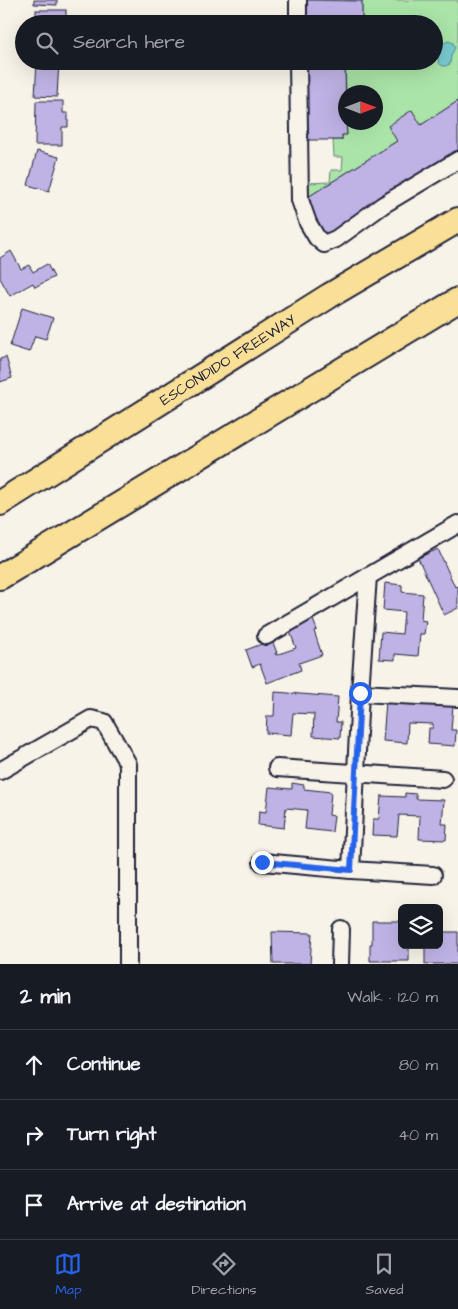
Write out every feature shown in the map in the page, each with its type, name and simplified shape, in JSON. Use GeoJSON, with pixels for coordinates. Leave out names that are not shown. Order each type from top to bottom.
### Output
{"type":"FeatureCollection","features":[{"type":"Feature","properties":{"kind":"highway","name":"ESCONDIDO FREEWAY"},"geometry":{"type":"LineString","coordinates":[[0,503],[329,296],[458,220]]}},
{"type":"Feature","properties":{"kind":"highway"},"geometry":{"type":"LineString","coordinates":[[0,577],[458,300]]}},
{"type":"Feature","properties":{"kind":"street"},"geometry":{"type":"LineString","coordinates":[[298,0],[298,15]]}},
{"type":"Feature","properties":{"kind":"street"},"geometry":{"type":"LineString","coordinates":[[298,70],[300,200],[308,223],[317,238],[324,244],[336,239],[383,205],[458,160]]}},
{"type":"Feature","properties":{"kind":"street"},"geometry":{"type":"LineString","coordinates":[[266,636],[458,524]]}},
{"type":"Feature","properties":{"kind":"street"},"geometry":{"type":"LineString","coordinates":[[351,870],[368,576]]}},
{"type":"Feature","properties":{"kind":"street"},"geometry":{"type":"LineString","coordinates":[[360,693],[458,698]]}},
{"type":"Feature","properties":{"kind":"street"},"geometry":{"type":"LineString","coordinates":[[0,771],[91,719],[104,722],[128,764],[128,964]]}},
{"type":"Feature","properties":{"kind":"street"},"geometry":{"type":"LineString","coordinates":[[277,768],[443,779]]}},
{"type":"Feature","properties":{"kind":"street"},"geometry":{"type":"LineString","coordinates":[[262,862],[351,870],[433,874]]}},
{"type":"Feature","properties":{"kind":"street"},"geometry":{"type":"LineString","coordinates":[[340,964],[341,929]]}},
{"type":"Feature","properties":{"kind":"green space"},"geometry":{"type":"Polygon","coordinates":[[[344,0],[458,0],[458,101],[308,197],[308,183],[330,182],[331,170],[342,170],[343,157],[334,157],[333,140],[342,140],[342,135],[347,134],[347,130],[383,130],[383,85],[346,85],[345,70],[443,70],[443,15],[362,15],[362,1],[344,0]]]}},
{"type":"Feature","properties":{"kind":"water"},"geometry":{"type":"Polygon","coordinates":[[[449,41],[453,43],[455,48],[451,55],[450,64],[445,66],[443,66],[444,44],[449,41]]]}},
{"type":"Feature","properties":{"kind":"building"},"geometry":{"type":"Polygon","coordinates":[[[34,0],[57,0],[57,5],[34,4],[34,0]]]}},
{"type":"Feature","properties":{"kind":"building"},"geometry":{"type":"Polygon","coordinates":[[[303,0],[362,1],[362,15],[303,15],[303,0]]]}},
{"type":"Feature","properties":{"kind":"building"},"geometry":{"type":"Polygon","coordinates":[[[36,10],[66,10],[66,15],[36,15],[36,10]]]}},
{"type":"Feature","properties":{"kind":"building"},"geometry":{"type":"Polygon","coordinates":[[[36,70],[58,70],[57,97],[35,96],[36,70]]]}},
{"type":"Feature","properties":{"kind":"building"},"geometry":{"type":"Polygon","coordinates":[[[303,70],[345,70],[345,85],[338,85],[338,130],[347,130],[347,135],[342,135],[342,140],[304,140],[303,70]]]}},
{"type":"Feature","properties":{"kind":"building"},"geometry":{"type":"Polygon","coordinates":[[[36,101],[63,101],[63,113],[68,113],[68,127],[62,127],[62,145],[35,145],[36,101]]]}},
{"type":"Feature","properties":{"kind":"building"},"geometry":{"type":"Polygon","coordinates":[[[458,101],[458,150],[326,235],[306,205],[311,202],[308,197],[397,141],[388,126],[412,110],[421,125],[458,101]]]}},
{"type":"Feature","properties":{"kind":"building"},"geometry":{"type":"Polygon","coordinates":[[[37,151],[59,157],[49,191],[28,185],[37,151]]]}},
{"type":"Feature","properties":{"kind":"building"},"geometry":{"type":"Polygon","coordinates":[[[11,251],[21,269],[29,265],[33,272],[47,264],[54,277],[35,287],[33,283],[10,296],[0,278],[0,258],[11,251]]]}},
{"type":"Feature","properties":{"kind":"building"},"geometry":{"type":"Polygon","coordinates":[[[22,308],[53,318],[46,339],[35,336],[29,352],[10,346],[22,308]]]}},
{"type":"Feature","properties":{"kind":"building"},"geometry":{"type":"Polygon","coordinates":[[[6,357],[12,378],[0,382],[0,359],[6,357]]]}},
{"type":"Feature","properties":{"kind":"building"},"geometry":{"type":"Polygon","coordinates":[[[438,549],[455,587],[458,586],[458,608],[444,615],[418,558],[438,549]]]}},
{"type":"Feature","properties":{"kind":"building"},"geometry":{"type":"Polygon","coordinates":[[[385,583],[402,585],[402,592],[423,594],[421,620],[426,621],[424,634],[420,634],[418,656],[395,654],[395,660],[379,659],[381,632],[402,634],[404,612],[383,610],[385,583]]]}},
{"type":"Feature","properties":{"kind":"building"},"geometry":{"type":"Polygon","coordinates":[[[312,617],[317,630],[314,631],[322,655],[299,663],[301,670],[267,683],[260,664],[252,667],[246,650],[272,640],[276,655],[296,648],[288,626],[312,617]]]}},
{"type":"Feature","properties":{"kind":"building"},"geometry":{"type":"Polygon","coordinates":[[[275,692],[338,697],[336,722],[341,722],[340,738],[313,736],[314,714],[293,713],[291,735],[266,733],[267,716],[274,716],[275,692]]]}},
{"type":"Feature","properties":{"kind":"building"},"geometry":{"type":"Polygon","coordinates":[[[386,701],[453,705],[451,730],[456,730],[455,746],[428,744],[429,728],[433,728],[433,724],[408,723],[407,743],[383,741],[386,701]]]}},
{"type":"Feature","properties":{"kind":"building"},"geometry":{"type":"Polygon","coordinates":[[[292,783],[304,785],[304,789],[331,792],[329,815],[334,816],[332,832],[305,829],[307,810],[286,808],[284,828],[258,825],[259,811],[266,812],[269,787],[292,789],[292,783]]]}},
{"type":"Feature","properties":{"kind":"building"},"geometry":{"type":"Polygon","coordinates":[[[405,793],[416,794],[416,799],[444,800],[442,824],[447,824],[446,840],[419,839],[420,816],[399,815],[397,836],[372,835],[373,819],[379,819],[381,796],[405,797],[405,793]]]}},
{"type":"Feature","properties":{"kind":"building"},"geometry":{"type":"Polygon","coordinates":[[[372,921],[398,921],[398,949],[409,949],[409,961],[370,961],[370,944],[372,944],[372,921]]]}},
{"type":"Feature","properties":{"kind":"building"},"geometry":{"type":"Polygon","coordinates":[[[272,932],[312,933],[310,964],[273,964],[272,932]]]}},
{"type":"Feature","properties":{"kind":"building"},"geometry":{"type":"Polygon","coordinates":[[[443,932],[458,932],[458,964],[425,964],[425,949],[443,949],[443,932]]]}},
{"type":"Feature","properties":{"kind":"route"},"geometry":{"type":"LineString","coordinates":[[262,862],[351,870],[360,693]]}}]}
